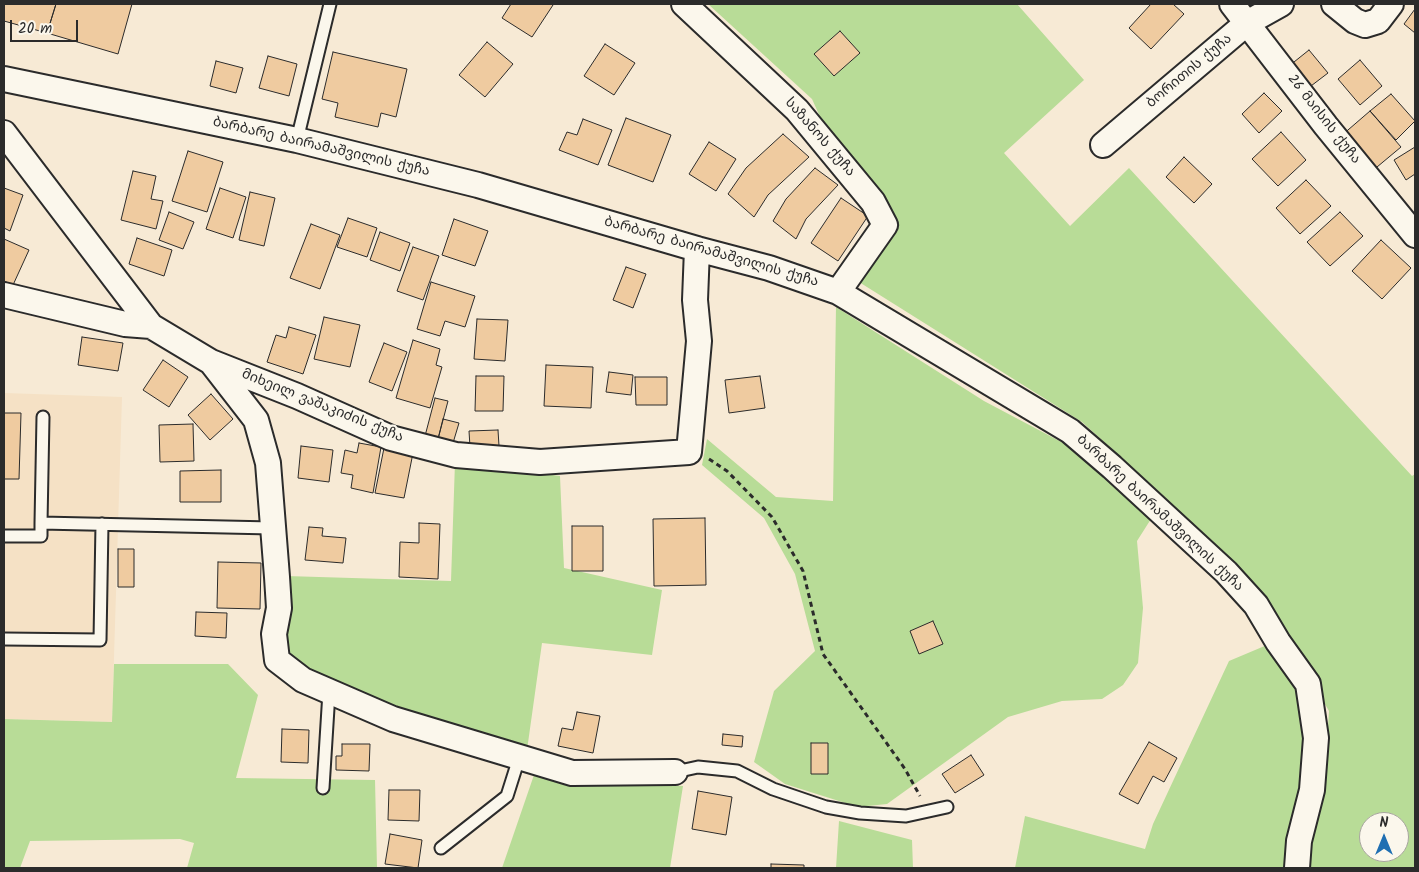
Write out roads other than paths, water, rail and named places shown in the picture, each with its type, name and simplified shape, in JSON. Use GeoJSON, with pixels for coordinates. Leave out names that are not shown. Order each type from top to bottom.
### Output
{"type":"FeatureCollection","features":[{"type":"Feature","properties":{"kind":"street","name":"საზანოს ქუჩა"},"geometry":{"type":"LineString","coordinates":[[684,4],[797,110],[873,202],[885,225],[838,292]]}},
{"type":"Feature","properties":{"kind":"street","name":"26 მაისის ქუჩა"},"geometry":{"type":"LineString","coordinates":[[1232,4],[1326,126],[1415,235]]}},
{"type":"Feature","properties":{"kind":"street","name":"ბორითის ქუჩა"},"geometry":{"type":"LineString","coordinates":[[1103,145],[1247,23],[1281,4]]}},
{"type":"Feature","properties":{"kind":"street"},"geometry":{"type":"LineString","coordinates":[[1334,4],[1355,21],[1364,25],[1378,21],[1391,4]]}},
{"type":"Feature","properties":{"kind":"street","name":"ბარბარე ბაირამაშვილის ქუჩა"},"geometry":{"type":"LineString","coordinates":[[4,79],[297,140],[478,184],[696,249],[769,268],[838,292],[1070,431],[1226,572],[1256,606],[1278,642],[1308,684],[1316,738],[1312,790],[1299,841],[1297,868]]}},
{"type":"Feature","properties":{"kind":"street"},"geometry":{"type":"LineString","coordinates":[[4,133],[151,326]]}},
{"type":"Feature","properties":{"kind":"street","name":"მიხეილ ვაშაკიძის ქუჩა"},"geometry":{"type":"LineString","coordinates":[[4,295],[125,324],[151,326],[211,362],[297,396],[391,438],[456,455],[540,462],[690,452],[699,341],[695,300],[696,249]]}},
{"type":"Feature","properties":{"kind":"street"},"geometry":{"type":"LineString","coordinates":[[211,362],[256,420],[268,463],[278,585],[278,608],[274,634],[277,660],[303,680],[393,719],[572,774],[675,772]]}},
{"type":"Feature","properties":{"kind":"lane"},"geometry":{"type":"LineString","coordinates":[[297,140],[330,4]]}},
{"type":"Feature","properties":{"kind":"lane"},"geometry":{"type":"LineString","coordinates":[[4,536],[41,536],[44,418]]}},
{"type":"Feature","properties":{"kind":"lane"},"geometry":{"type":"LineString","coordinates":[[41,523],[272,528]]}},
{"type":"Feature","properties":{"kind":"lane"},"geometry":{"type":"LineString","coordinates":[[4,639],[100,640],[102,524]]}},
{"type":"Feature","properties":{"kind":"lane"},"geometry":{"type":"LineString","coordinates":[[323,788],[329,692]]}},
{"type":"Feature","properties":{"kind":"lane"},"geometry":{"type":"LineString","coordinates":[[441,848],[507,796],[519,758]]}},
{"type":"Feature","properties":{"kind":"lane"},"geometry":{"type":"LineString","coordinates":[[675,772],[698,767],[737,771],[773,789],[826,807],[860,813],[906,816],[947,807]]}}]}
